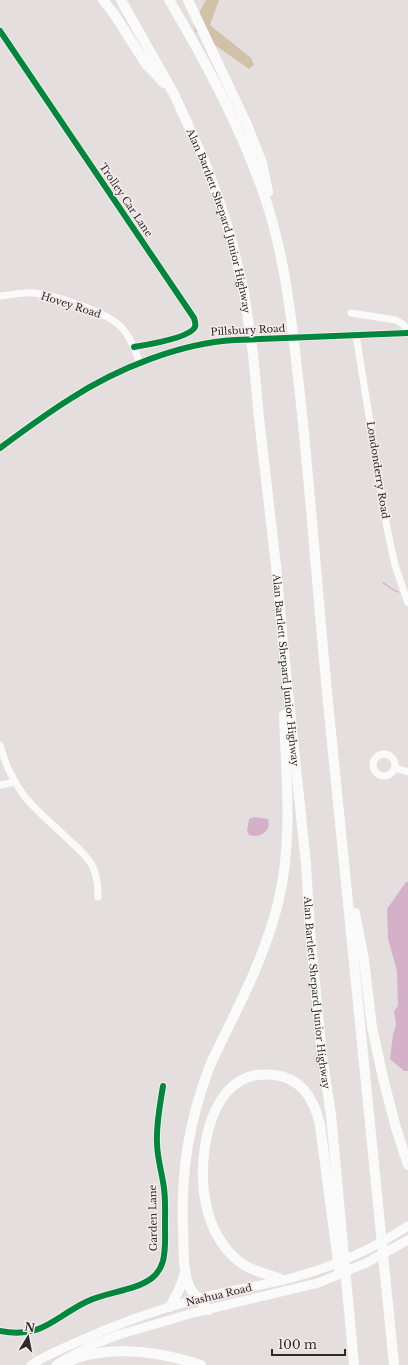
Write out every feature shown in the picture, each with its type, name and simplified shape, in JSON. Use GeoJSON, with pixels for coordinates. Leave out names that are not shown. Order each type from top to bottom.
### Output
{"type":"FeatureCollection","features":[{"type":"Feature","properties":{"kind":"highway"},"geometry":{"type":"LineString","coordinates":[[103,0],[114,14],[146,64],[174,94]]}},
{"type":"Feature","properties":{"kind":"highway","name":"Alan Bartlett Shepard Junior Highway"},"geometry":{"type":"LineString","coordinates":[[121,0],[174,94],[198,146],[221,206],[237,258],[244,292],[253,354],[276,566],[304,849],[321,1047],[331,1115],[354,1365]]}},
{"type":"Feature","properties":{"kind":"highway"},"geometry":{"type":"LineString","coordinates":[[169,0],[209,70],[242,138],[262,190],[277,241],[291,312],[318,601],[394,1365]]}},
{"type":"Feature","properties":{"kind":"highway"},"geometry":{"type":"LineString","coordinates":[[188,0],[236,102],[262,163],[267,187],[269,214]]}},
{"type":"Feature","properties":{"kind":"highway"},"geometry":{"type":"LineString","coordinates":[[209,1310],[189,1286],[185,1273],[183,1185],[186,1150],[194,1116],[210,1067],[263,952],[271,930],[282,881],[286,852],[287,811],[283,643]]}},
{"type":"Feature","properties":{"kind":"highway"},"geometry":{"type":"LineString","coordinates":[[343,849],[364,960],[372,1027],[396,1128],[408,1165]]}},
{"type":"Feature","properties":{"kind":"highway"},"geometry":{"type":"LineString","coordinates":[[282,1280],[246,1267],[229,1252],[220,1240],[213,1226],[204,1194],[204,1157],[208,1131],[215,1110],[223,1097],[238,1082],[261,1074],[282,1076],[295,1082],[308,1093],[318,1114],[341,1284],[351,1340]]}},
{"type":"Feature","properties":{"kind":"highway"},"geometry":{"type":"LineString","coordinates":[[170,1307],[179,1290],[185,1273]]}},
{"type":"Feature","properties":{"kind":"highway"},"geometry":{"type":"LineString","coordinates":[[61,1365],[84,1356],[125,1351],[172,1356],[201,1365]]}},
{"type":"Feature","properties":{"kind":"main road","name":"Nashua Road"},"geometry":{"type":"LineString","coordinates":[[31,1365],[46,1355],[127,1321],[199,1298],[282,1280],[325,1267],[362,1252],[408,1226]]}},
{"type":"Feature","properties":{"kind":"main road","name":"Nashua Road"},"geometry":{"type":"LineString","coordinates":[[56,1365],[62,1360],[92,1345],[118,1335],[209,1310],[311,1286],[366,1263],[408,1240]]}},
{"type":"Feature","properties":{"kind":"street","name":"Trolley Car Lane"},"geometry":{"type":"LineString","coordinates":[[0,31],[194,318],[194,329],[188,334],[134,347]]}},
{"type":"Feature","properties":{"kind":"street","name":"Hovey Road"},"geometry":{"type":"LineString","coordinates":[[0,296],[23,293],[45,295],[92,310],[118,324],[126,333],[134,347],[140,364]]}},
{"type":"Feature","properties":{"kind":"street"},"geometry":{"type":"LineString","coordinates":[[351,313],[396,320],[404,325],[408,333]]}},
{"type":"Feature","properties":{"kind":"street","name":"Pillsbury Road"},"geometry":{"type":"LineString","coordinates":[[0,448],[70,399],[115,374],[195,345],[212,341],[408,333]]}},
{"type":"Feature","properties":{"kind":"street","name":"Londonderry Road"},"geometry":{"type":"LineString","coordinates":[[356,336],[387,528],[395,565],[408,603]]}},
{"type":"Feature","properties":{"kind":"street"},"geometry":{"type":"LineString","coordinates":[[0,745],[4,759],[14,782],[26,798],[82,851],[89,860],[97,877],[98,897]]}},
{"type":"Feature","properties":{"kind":"street"},"geometry":{"type":"LineString","coordinates":[[395,768],[408,772]]}},
{"type":"Feature","properties":{"kind":"street"},"geometry":{"type":"LineString","coordinates":[[0,785],[14,782]]}},
{"type":"Feature","properties":{"kind":"street","name":"Garden Lane"},"geometry":{"type":"LineString","coordinates":[[0,1331],[20,1333],[40,1329],[51,1324],[86,1301],[141,1284],[153,1278],[158,1272],[163,1261],[165,1245],[164,1192],[157,1142],[158,1121],[164,1086]]}},
{"type":"Feature","properties":{"kind":"shaded area"},"geometry":{"type":"Polygon","coordinates":[[[206,0],[219,0],[210,25],[251,58],[254,65],[249,69],[195,31],[194,22],[206,0]]]}},
{"type":"Feature","properties":{"kind":"shaded area"},"geometry":{"type":"Polygon","coordinates":[[[254,817],[268,819],[269,823],[267,830],[261,835],[249,835],[247,830],[249,819],[254,817]]]}},
{"type":"Feature","properties":{"kind":"shaded area"},"geometry":{"type":"Polygon","coordinates":[[[406,882],[408,882],[408,1071],[404,1071],[390,1059],[393,1035],[396,1025],[394,1011],[398,1006],[397,971],[388,939],[387,909],[406,882]]]}},
{"type":"Feature","properties":{"kind":"waterway"},"geometry":{"type":"LineString","coordinates":[[383,583],[398,592]]}},
{"type":"Feature","properties":{"kind":"cycle path"},"geometry":{"type":"LineString","coordinates":[[0,31],[194,318],[195,327],[191,331],[177,338],[134,347]]}},
{"type":"Feature","properties":{"kind":"cycle path"},"geometry":{"type":"LineString","coordinates":[[0,448],[52,411],[88,388],[149,359],[192,346],[235,340],[408,333]]}},
{"type":"Feature","properties":{"kind":"cycle path"},"geometry":{"type":"LineString","coordinates":[[0,1331],[14,1333],[37,1330],[86,1302],[137,1286],[152,1278],[159,1271],[165,1252],[165,1193],[158,1153],[157,1136],[158,1114],[163,1086]]}}]}
